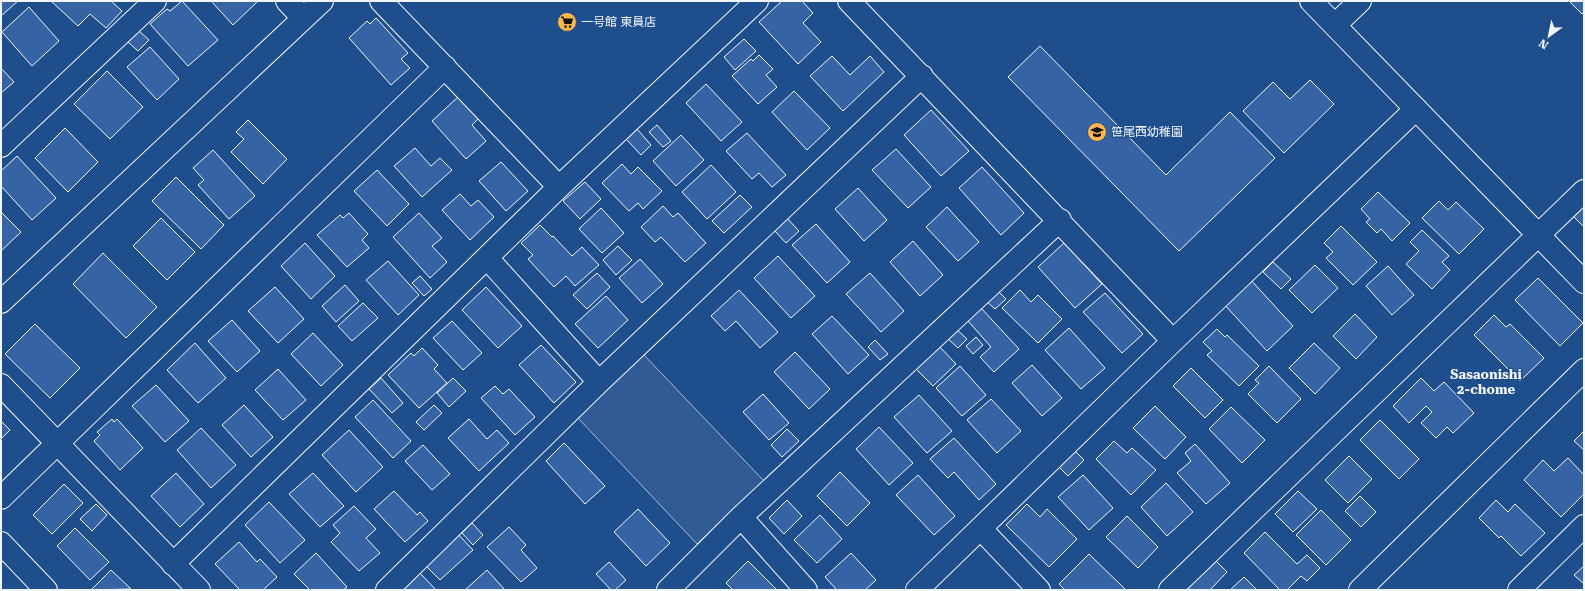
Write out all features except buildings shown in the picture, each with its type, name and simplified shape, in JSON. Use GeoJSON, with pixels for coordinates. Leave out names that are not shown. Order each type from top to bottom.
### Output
{"type":"FeatureCollection","features":[{"type":"Feature","properties":{"kind":"street"},"geometry":{"type":"LineString","coordinates":[[1,146],[155,1]]}},
{"type":"Feature","properties":{"kind":"street"},"geometry":{"type":"LineString","coordinates":[[287,1],[303,18]]}},
{"type":"Feature","properties":{"kind":"street"},"geometry":{"type":"LineString","coordinates":[[1,302],[322,1]]}},
{"type":"Feature","properties":{"kind":"street"},"geometry":{"type":"LineString","coordinates":[[381,1],[559,187]]}},
{"type":"Feature","properties":{"kind":"street"},"geometry":{"type":"LineString","coordinates":[[173,564],[559,187],[757,1]]}},
{"type":"Feature","properties":{"kind":"street"},"geometry":{"type":"LineString","coordinates":[[850,1],[1060,220],[1173,341]]}},
{"type":"Feature","properties":{"kind":"street"},"geometry":{"type":"LineString","coordinates":[[1312,1],[1584,282]]}},
{"type":"Feature","properties":{"kind":"street"},"geometry":{"type":"LineString","coordinates":[[1335,25],[1360,1]]}},
{"type":"Feature","properties":{"kind":"street"},"geometry":{"type":"LineString","coordinates":[[1,498],[445,67]]}},
{"type":"Feature","properties":{"kind":"street"},"geometry":{"type":"LineString","coordinates":[[387,590],[599,382],[922,76]]}},
{"type":"Feature","properties":{"kind":"street"},"geometry":{"type":"LineString","coordinates":[[917,590],[1173,341],[1416,109]]}},
{"type":"Feature","properties":{"kind":"street"},"geometry":{"type":"LineString","coordinates":[[1170,590],[1584,191]]}},
{"type":"Feature","properties":{"kind":"street"},"geometry":{"type":"LineString","coordinates":[[668,590],[742,517],[1060,220]]}},
{"type":"Feature","properties":{"kind":"street"},"geometry":{"type":"LineString","coordinates":[[487,258],[599,382]]}},
{"type":"Feature","properties":{"kind":"street"},"geometry":{"type":"LineString","coordinates":[[1360,590],[1584,370]]}},
{"type":"Feature","properties":{"kind":"street"},"geometry":{"type":"LineString","coordinates":[[1,384],[199,590]]}},
{"type":"Feature","properties":{"kind":"street"},"geometry":{"type":"LineString","coordinates":[[742,517],[806,590]]}},
{"type":"Feature","properties":{"kind":"street"},"geometry":{"type":"LineString","coordinates":[[1519,590],[1584,526]]}},
{"type":"Feature","properties":{"kind":"street"},"geometry":{"type":"LineString","coordinates":[[981,529],[1039,590]]}},
{"type":"Feature","properties":{"kind":"street"},"geometry":{"type":"LineString","coordinates":[[1,543],[46,590]]}},
{"type":"Feature","properties":{"kind":"shaded area"},"geometry":{"type":"Polygon","coordinates":[[[643,354],[764,481],[697,544],[577,417],[643,354]]]}},
{"type":"Feature","properties":{"kind":"place","name":"一号館 東員店"},"geometry":{"type":"Point","coordinates":[567,22]}},
{"type":"Feature","properties":{"kind":"place","name":"笹尾西幼稚園"},"geometry":{"type":"Point","coordinates":[1097,132]}},
{"type":"Feature","properties":{"kind":"district","name":"Sasaonishi 2-chome"},"geometry":{"type":"Point","coordinates":[1486,382]}}]}
